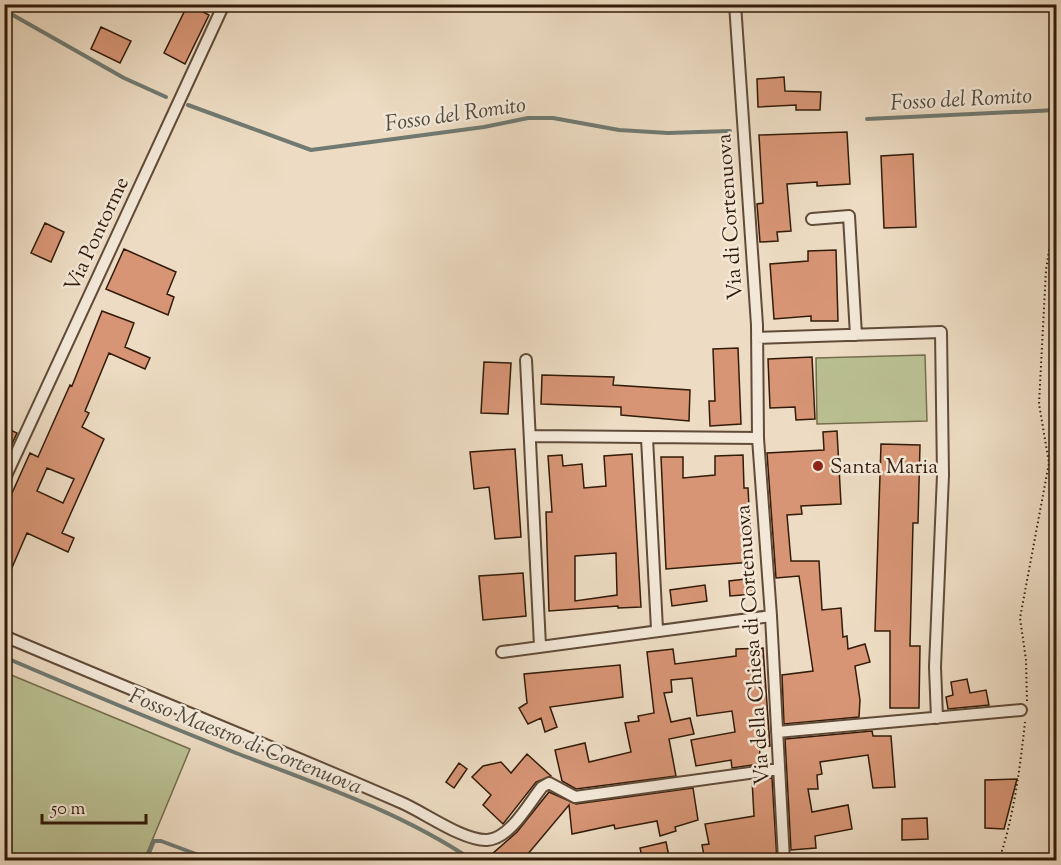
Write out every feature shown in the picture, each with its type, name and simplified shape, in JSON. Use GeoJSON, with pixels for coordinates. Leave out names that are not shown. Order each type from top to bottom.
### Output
{"type":"FeatureCollection","features":[{"type":"Feature","properties":{"kind":"street","name":"Via Pontorme"},"geometry":{"type":"LineString","coordinates":[[4,480],[224,4]]}},
{"type":"Feature","properties":{"kind":"street","name":"Via di Cortenuova"},"geometry":{"type":"LineString","coordinates":[[735,4],[757,339],[758,432]]}},
{"type":"Feature","properties":{"kind":"street"},"geometry":{"type":"LineString","coordinates":[[812,219],[849,216],[856,335]]}},
{"type":"Feature","properties":{"kind":"street"},"geometry":{"type":"LineString","coordinates":[[757,339],[941,332],[943,475],[935,667],[937,718]]}},
{"type":"Feature","properties":{"kind":"street"},"geometry":{"type":"LineString","coordinates":[[526,360],[532,436],[540,646]]}},
{"type":"Feature","properties":{"kind":"street"},"geometry":{"type":"LineString","coordinates":[[532,436],[647,438],[758,432]]}},
{"type":"Feature","properties":{"kind":"street","name":"Via della Chiesa di Cortenuova"},"geometry":{"type":"LineString","coordinates":[[758,432],[771,616],[784,861]]}},
{"type":"Feature","properties":{"kind":"street"},"geometry":{"type":"LineString","coordinates":[[647,438],[657,629]]}},
{"type":"Feature","properties":{"kind":"street"},"geometry":{"type":"LineString","coordinates":[[502,652],[657,629],[771,616]]}},
{"type":"Feature","properties":{"kind":"street"},"geometry":{"type":"LineString","coordinates":[[4,636],[401,802],[470,837],[488,840],[499,837],[542,787],[549,783],[575,797],[779,769]]}},
{"type":"Feature","properties":{"kind":"street"},"geometry":{"type":"LineString","coordinates":[[777,732],[1024,712]]}},
{"type":"Feature","properties":{"kind":"street"},"geometry":{"type":"LineString","coordinates":[[893,861],[901,860]]}},
{"type":"Feature","properties":{"kind":"path"},"geometry":{"type":"LineString","coordinates":[[999,861],[1021,764],[1026,660],[1020,618],[1049,463],[1039,404],[1046,270],[1056,205]]}},
{"type":"Feature","properties":{"kind":"green space"},"geometry":{"type":"Polygon","coordinates":[[[925,355],[927,421],[817,424],[816,358],[925,355]]]}},
{"type":"Feature","properties":{"kind":"green space"},"geometry":{"type":"Polygon","coordinates":[[[4,672],[190,749],[144,860],[5,860],[4,672]]]}},
{"type":"Feature","properties":{"kind":"building"},"geometry":{"type":"Polygon","coordinates":[[[188,4],[209,15],[185,64],[164,53],[188,4]]]}},
{"type":"Feature","properties":{"kind":"building"},"geometry":{"type":"Polygon","coordinates":[[[101,27],[131,41],[120,63],[91,49],[101,27]]]}},
{"type":"Feature","properties":{"kind":"building"},"geometry":{"type":"Polygon","coordinates":[[[784,77],[785,91],[821,92],[820,110],[796,110],[796,105],[758,107],[757,79],[784,77]]]}},
{"type":"Feature","properties":{"kind":"building"},"geometry":{"type":"Polygon","coordinates":[[[847,132],[850,184],[817,186],[817,182],[787,184],[791,231],[777,232],[778,241],[760,242],[757,204],[763,203],[759,135],[847,132]]]}},
{"type":"Feature","properties":{"kind":"building"},"geometry":{"type":"Polygon","coordinates":[[[913,154],[916,227],[884,228],[881,156],[913,154]]]}},
{"type":"Feature","properties":{"kind":"building"},"geometry":{"type":"Polygon","coordinates":[[[45,223],[64,232],[51,262],[31,253],[45,223]]]}},
{"type":"Feature","properties":{"kind":"building"},"geometry":{"type":"Polygon","coordinates":[[[124,249],[176,272],[167,294],[174,297],[168,315],[106,289],[124,249]]]}},
{"type":"Feature","properties":{"kind":"building"},"geometry":{"type":"Polygon","coordinates":[[[836,250],[838,321],[811,321],[811,316],[774,319],[770,264],[808,261],[808,251],[836,250]]]}},
{"type":"Feature","properties":{"kind":"building"},"geometry":{"type":"Polygon","coordinates":[[[102,311],[134,323],[125,347],[150,358],[145,369],[109,353],[85,411],[89,413],[82,427],[104,439],[62,533],[74,538],[68,552],[27,533],[4,586],[4,511],[30,453],[38,457],[70,385],[72,386],[102,311]],[[47,468],[37,491],[63,503],[74,479],[47,468]]]}},
{"type":"Feature","properties":{"kind":"building"},"geometry":{"type":"Polygon","coordinates":[[[738,348],[741,424],[710,426],[709,401],[715,401],[713,349],[738,348]]]}},
{"type":"Feature","properties":{"kind":"building"},"geometry":{"type":"Polygon","coordinates":[[[812,357],[815,419],[796,420],[795,407],[770,408],[768,359],[812,357]]]}},
{"type":"Feature","properties":{"kind":"building"},"geometry":{"type":"Polygon","coordinates":[[[484,362],[511,363],[508,414],[481,413],[484,362]]]}},
{"type":"Feature","properties":{"kind":"building"},"geometry":{"type":"Polygon","coordinates":[[[542,375],[614,377],[613,385],[690,390],[689,421],[621,415],[621,407],[541,404],[542,375]]]}},
{"type":"Feature","properties":{"kind":"building"},"geometry":{"type":"Polygon","coordinates":[[[4,427],[17,433],[4,461],[4,427]]]}},
{"type":"Feature","properties":{"kind":"building"},"geometry":{"type":"Polygon","coordinates":[[[837,431],[841,504],[801,506],[802,514],[787,515],[791,561],[819,561],[822,610],[841,608],[843,637],[847,636],[848,649],[865,644],[870,662],[855,666],[860,700],[859,717],[784,724],[782,675],[813,671],[799,576],[776,578],[767,453],[824,450],[823,432],[837,431]]]}},
{"type":"Feature","properties":{"kind":"building"},"geometry":{"type":"Polygon","coordinates":[[[881,444],[920,445],[918,523],[913,523],[910,646],[920,646],[919,708],[890,708],[890,631],[875,631],[881,444]]]}},
{"type":"Feature","properties":{"kind":"building"},"geometry":{"type":"Polygon","coordinates":[[[515,449],[521,537],[495,539],[489,487],[474,489],[470,452],[515,449]]]}},
{"type":"Feature","properties":{"kind":"building"},"geometry":{"type":"Polygon","coordinates":[[[632,454],[641,607],[618,608],[618,606],[549,611],[546,512],[552,512],[548,456],[562,455],[563,466],[582,464],[584,488],[606,486],[604,456],[632,454]],[[616,553],[575,556],[575,601],[617,595],[616,553]]]}},
{"type":"Feature","properties":{"kind":"building"},"geometry":{"type":"Polygon","coordinates":[[[743,455],[744,488],[748,488],[752,562],[666,569],[661,457],[683,457],[683,478],[715,475],[715,456],[743,455]]]}},
{"type":"Feature","properties":{"kind":"building"},"geometry":{"type":"Polygon","coordinates":[[[523,573],[526,616],[483,620],[479,576],[523,573]]]}},
{"type":"Feature","properties":{"kind":"building"},"geometry":{"type":"Polygon","coordinates":[[[754,578],[755,594],[730,596],[729,581],[754,578]]]}},
{"type":"Feature","properties":{"kind":"building"},"geometry":{"type":"Polygon","coordinates":[[[705,585],[707,601],[672,606],[670,590],[705,585]]]}},
{"type":"Feature","properties":{"kind":"building"},"geometry":{"type":"Polygon","coordinates":[[[763,648],[770,746],[760,747],[759,764],[732,768],[731,760],[696,766],[691,740],[735,732],[732,711],[697,716],[692,678],[671,680],[672,692],[664,693],[671,722],[690,718],[694,734],[669,739],[676,776],[576,789],[562,781],[555,750],[585,743],[589,762],[631,752],[625,723],[639,721],[638,716],[654,713],[647,652],[673,649],[675,664],[736,656],[736,649],[763,648]]]}},
{"type":"Feature","properties":{"kind":"building"},"geometry":{"type":"Polygon","coordinates":[[[620,665],[623,697],[550,707],[557,727],[545,732],[541,718],[528,724],[519,708],[527,703],[524,674],[620,665]]]}},
{"type":"Feature","properties":{"kind":"building"},"geometry":{"type":"Polygon","coordinates":[[[967,679],[970,693],[986,690],[989,705],[948,709],[946,697],[953,695],[951,682],[967,679]]]}},
{"type":"Feature","properties":{"kind":"building"},"geometry":{"type":"Polygon","coordinates":[[[872,731],[873,736],[891,736],[895,787],[873,788],[868,755],[820,762],[822,774],[817,775],[818,789],[808,789],[812,812],[848,805],[852,829],[815,836],[816,848],[791,850],[785,739],[872,731]]]}},
{"type":"Feature","properties":{"kind":"building"},"geometry":{"type":"Polygon","coordinates":[[[527,754],[551,776],[536,782],[503,824],[483,805],[491,795],[472,777],[483,766],[501,762],[511,773],[527,754]]]}},
{"type":"Feature","properties":{"kind":"building"},"geometry":{"type":"Polygon","coordinates":[[[459,763],[467,769],[454,788],[446,782],[459,763]]]}},
{"type":"Feature","properties":{"kind":"building"},"geometry":{"type":"Polygon","coordinates":[[[772,778],[777,861],[747,861],[747,857],[705,861],[702,845],[709,844],[705,824],[754,816],[752,780],[772,778]]]}},
{"type":"Feature","properties":{"kind":"building"},"geometry":{"type":"Polygon","coordinates":[[[1017,779],[1004,829],[985,828],[985,780],[1017,779]]]}},
{"type":"Feature","properties":{"kind":"building"},"geometry":{"type":"Polygon","coordinates":[[[693,788],[698,820],[675,827],[676,831],[660,836],[657,821],[615,829],[614,825],[572,834],[569,805],[522,861],[501,861],[492,854],[517,832],[549,792],[576,804],[693,788]]]}},
{"type":"Feature","properties":{"kind":"building"},"geometry":{"type":"Polygon","coordinates":[[[927,818],[928,839],[902,840],[902,819],[927,818]]]}},
{"type":"Feature","properties":{"kind":"building"},"geometry":{"type":"Polygon","coordinates":[[[666,842],[670,861],[643,861],[640,848],[666,842]]]}},
{"type":"Feature","properties":{"kind":"waterway"},"geometry":{"type":"LineString","coordinates":[[4,10],[124,78],[166,97]]}},
{"type":"Feature","properties":{"kind":"waterway","name":"Fosso del Romito"},"geometry":{"type":"LineString","coordinates":[[188,105],[311,150],[484,127],[528,118],[553,118],[619,130],[668,133],[730,131]]}},
{"type":"Feature","properties":{"kind":"waterway","name":"Fosso del Romito"},"geometry":{"type":"LineString","coordinates":[[867,119],[1056,110]]}},
{"type":"Feature","properties":{"kind":"waterway","name":"Fosso Maestro di Cortenuova"},"geometry":{"type":"LineString","coordinates":[[4,657],[178,730],[327,787],[387,813],[445,843],[472,860]]}},
{"type":"Feature","properties":{"kind":"waterway"},"geometry":{"type":"LineString","coordinates":[[146,860],[154,841],[161,841],[212,860]]}},
{"type":"Feature","properties":{"kind":"place","name":"Santa Maria"},"geometry":{"type":"Point","coordinates":[818,466]}}]}
